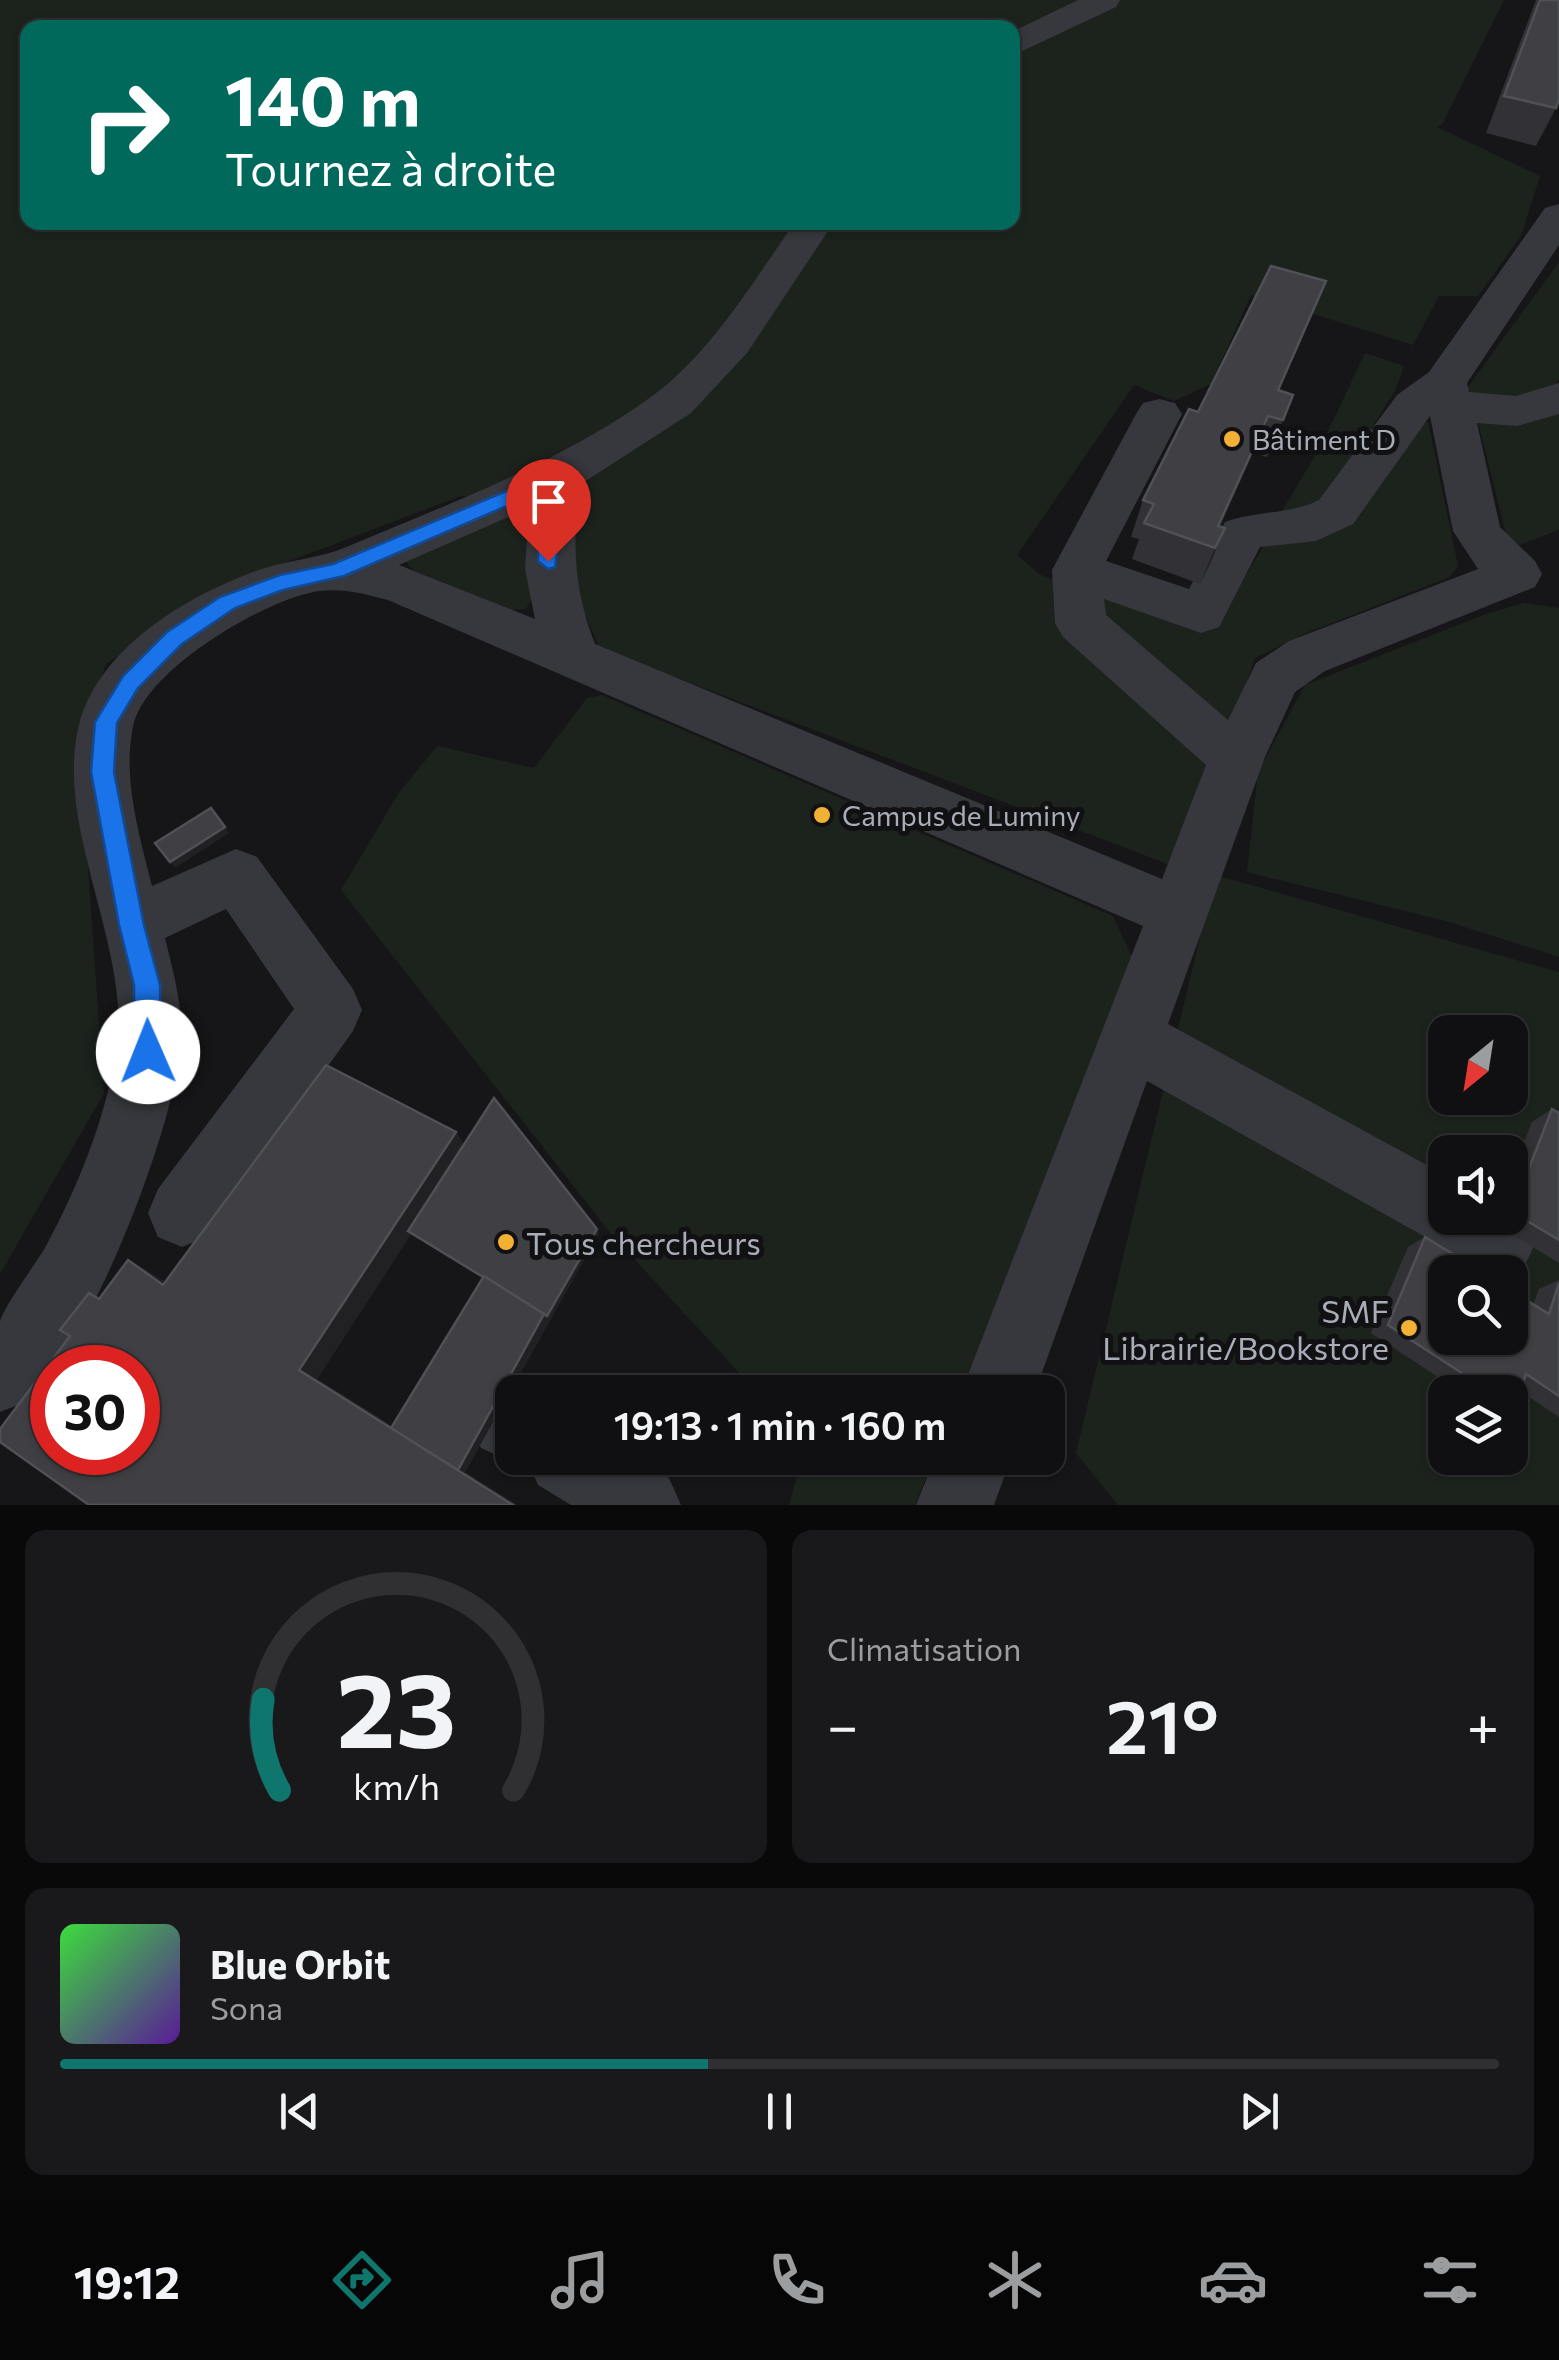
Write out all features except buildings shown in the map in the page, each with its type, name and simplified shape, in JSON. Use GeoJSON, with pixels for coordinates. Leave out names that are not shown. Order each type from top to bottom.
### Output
{"type":"FeatureCollection","features":[{"type":"Feature","properties":{"kind":"street"},"geometry":{"type":"LineString","coordinates":[[1020,42],[1104,0]]}},
{"type":"Feature","properties":{"kind":"street"},"geometry":{"type":"LineString","coordinates":[[1538,566],[1493,554],[1477,532],[1447,394],[1559,216]]}},
{"type":"Feature","properties":{"kind":"street"},"geometry":{"type":"LineString","coordinates":[[0,1376],[52,1304],[88,1233],[124,1140],[148,1052],[147,985],[103,772],[106,722],[130,682],[162,650],[227,603],[280,583],[337,571],[559,476],[676,402],[732,343],[810,230]]}},
{"type":"Feature","properties":{"kind":"street"},"geometry":{"type":"LineString","coordinates":[[1078,570],[1200,614],[1242,535],[1258,529],[1316,522],[1336,512],[1413,406],[1447,394],[1518,411],[1559,398]]}},
{"type":"Feature","properties":{"kind":"street"},"geometry":{"type":"LineString","coordinates":[[1159,414],[1078,570],[1076,599],[1081,622],[1210,737],[1237,756]]}},
{"type":"Feature","properties":{"kind":"street"},"geometry":{"type":"LineString","coordinates":[[559,476],[549,522],[548,561],[554,610],[574,659]]}},
{"type":"Feature","properties":{"kind":"street"},"geometry":{"type":"LineString","coordinates":[[1004,1375],[1237,756],[1275,678],[1307,656],[1538,566]]}},
{"type":"Feature","properties":{"kind":"street"},"geometry":{"type":"LineString","coordinates":[[337,571],[397,583],[1180,914]]}},
{"type":"Feature","properties":{"kind":"street"},"geometry":{"type":"LineString","coordinates":[[132,925],[236,875],[331,1010],[182,1214]]}},
{"type":"Feature","properties":{"kind":"street"},"geometry":{"type":"LineString","coordinates":[[1132,1038],[1428,1203]]}},
{"type":"Feature","properties":{"kind":"street"},"geometry":{"type":"LineString","coordinates":[[1484,1235],[1500,1244],[1494,1255]]}},
{"type":"Feature","properties":{"kind":"street"},"geometry":{"type":"LineString","coordinates":[[593,1475],[642,1505]]}},
{"type":"Feature","properties":{"kind":"street"},"geometry":{"type":"LineString","coordinates":[[955,1505],[966,1475]]}},
{"type":"Feature","properties":{"kind":"shaded area"},"geometry":{"type":"Polygon","coordinates":[[[0,0],[1504,0],[1443,123],[1437,127],[1540,176],[1521,236],[1478,296],[1439,296],[1413,345],[1251,295],[1211,384],[1174,401],[1134,385],[1017,555],[1039,574],[1064,585],[1210,767],[1173,866],[600,649],[572,586],[571,508],[461,496],[221,587],[106,664],[79,742],[104,1093],[0,1274],[0,0]]]}},
{"type":"Feature","properties":{"kind":"shaded area"},"geometry":{"type":"Polygon","coordinates":[[[1559,262],[1559,378],[1554,394],[1509,405],[1465,391],[1559,262]]]}},
{"type":"Feature","properties":{"kind":"shaded area"},"geometry":{"type":"Polygon","coordinates":[[[1365,353],[1404,366],[1395,391],[1320,509],[1278,518],[1322,444],[1365,353]]]}},
{"type":"Feature","properties":{"kind":"shaded area"},"geometry":{"type":"Polygon","coordinates":[[[1559,408],[1559,530],[1520,545],[1506,534],[1478,422],[1559,408]]]}},
{"type":"Feature","properties":{"kind":"shaded area"},"geometry":{"type":"Polygon","coordinates":[[[1428,421],[1458,566],[1450,577],[1304,634],[1255,658],[1229,732],[1099,626],[1099,594],[1191,630],[1213,628],[1270,536],[1428,421]]]}},
{"type":"Feature","properties":{"kind":"shaded area"},"geometry":{"type":"Polygon","coordinates":[[[524,505],[534,514],[532,599],[526,609],[511,610],[413,570],[406,562],[409,553],[524,505]]]}},
{"type":"Feature","properties":{"kind":"shaded area"},"geometry":{"type":"Polygon","coordinates":[[[1524,603],[1559,608],[1559,957],[1446,921],[1247,872],[1258,772],[1305,685],[1486,614],[1524,603]]]}},
{"type":"Feature","properties":{"kind":"shaded area"},"geometry":{"type":"Polygon","coordinates":[[[602,695],[1113,916],[1134,961],[967,1375],[741,1375],[612,1235],[341,890],[398,794],[437,746],[534,768],[587,698],[602,695]]]}},
{"type":"Feature","properties":{"kind":"shaded area"},"geometry":{"type":"Polygon","coordinates":[[[1215,875],[1559,972],[1559,1505],[1118,1505],[1076,1453],[1215,875]]]}},
{"type":"Feature","properties":{"kind":"shaded area"},"geometry":{"type":"Polygon","coordinates":[[[797,1475],[927,1475],[915,1505],[789,1505],[797,1475]]]}},
{"type":"Feature","properties":{"kind":"place","name":"Bâtiment D"},"geometry":{"type":"Point","coordinates":[1232,439]}},
{"type":"Feature","properties":{"kind":"place","name":"Campus de Luminy"},"geometry":{"type":"Point","coordinates":[822,815]}},
{"type":"Feature","properties":{"kind":"place","name":"Tous chercheurs"},"geometry":{"type":"Point","coordinates":[506,1242]}},
{"type":"Feature","properties":{"kind":"place","name":"SMF Librairie/Bookstore"},"geometry":{"type":"Point","coordinates":[1409,1328]}},
{"type":"Feature","properties":{"kind":"route"},"geometry":{"type":"LineString","coordinates":[[148,1052],[147,985],[103,772],[106,722],[130,682],[174,638],[227,603],[280,583],[337,571],[559,476],[549,522],[548,561]]}}]}
